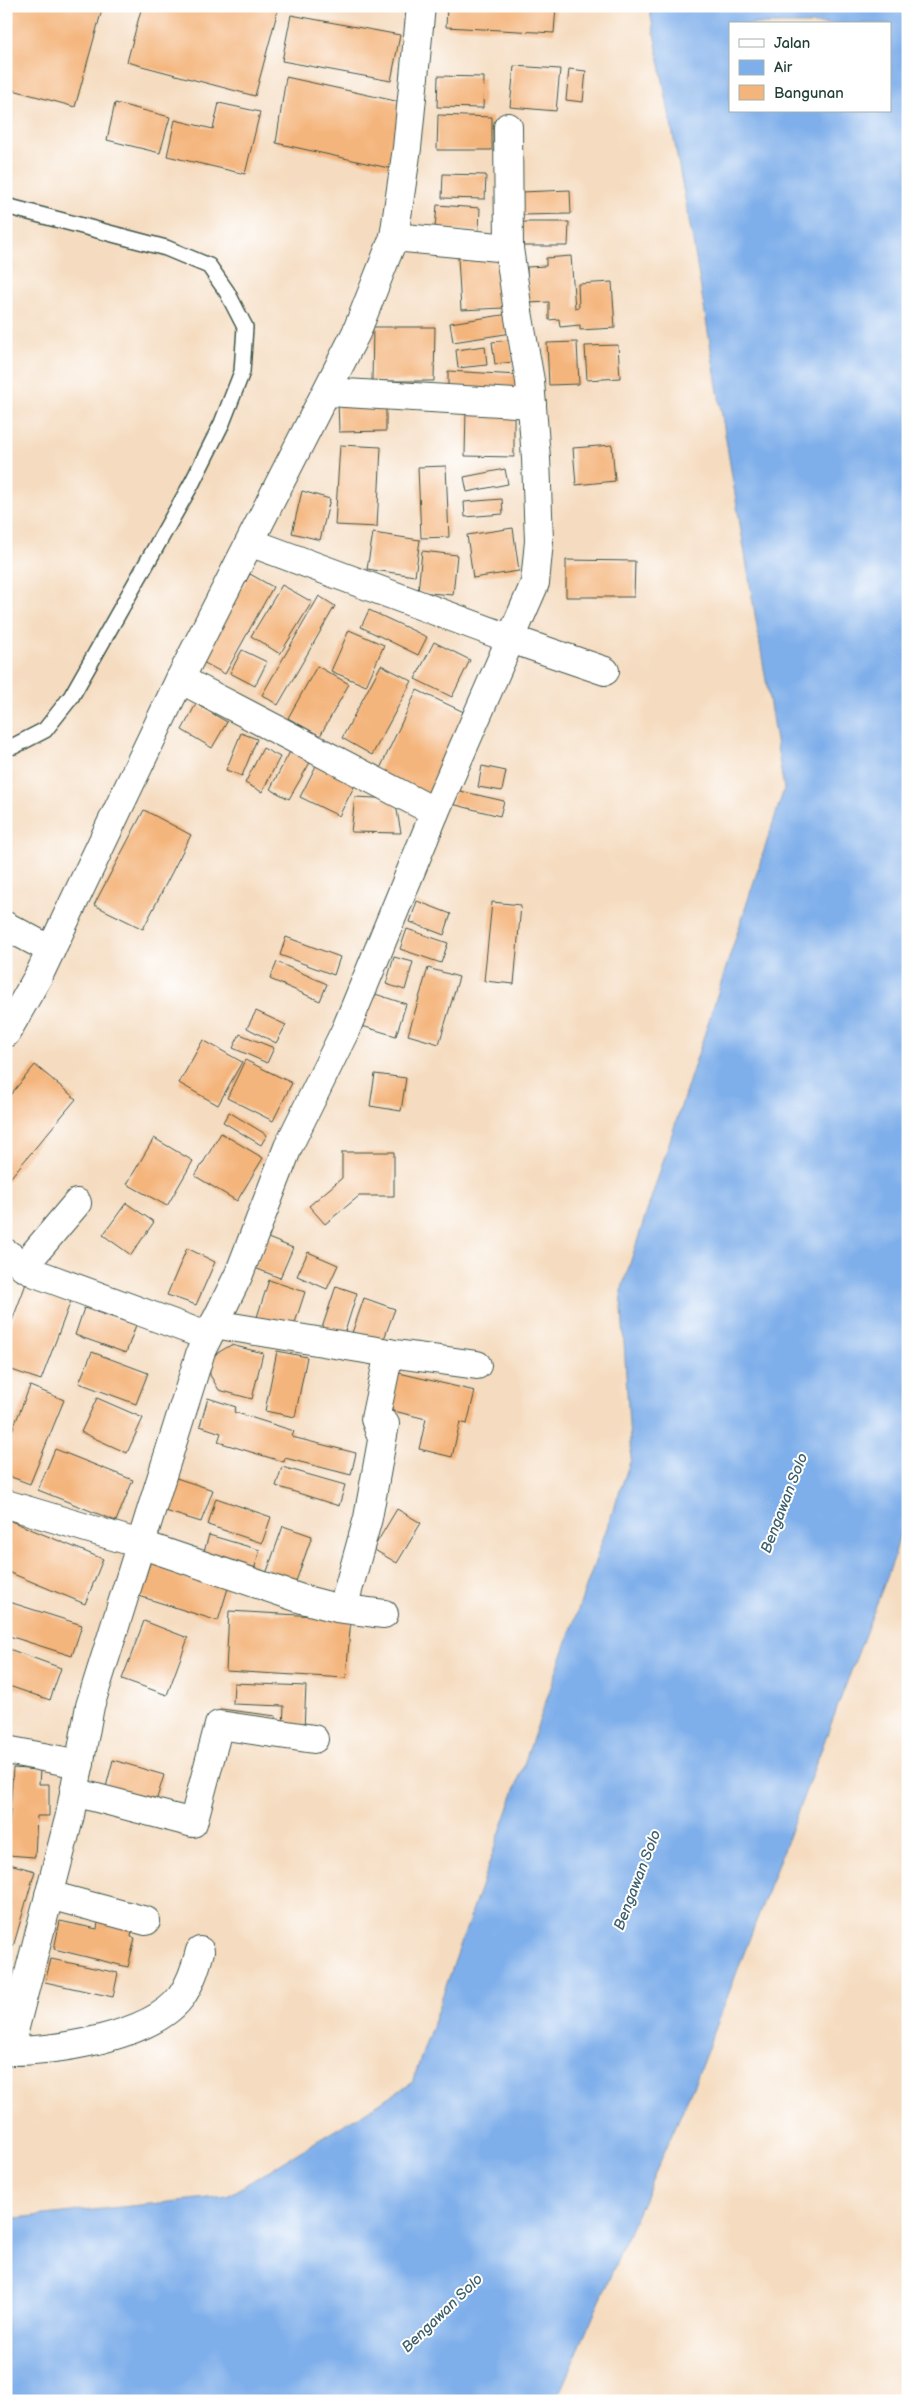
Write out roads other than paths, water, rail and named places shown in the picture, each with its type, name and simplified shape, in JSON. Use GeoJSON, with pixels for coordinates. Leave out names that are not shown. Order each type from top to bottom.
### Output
{"type":"FeatureCollection","features":[{"type":"Feature","properties":{"kind":"street"},"geometry":{"type":"LineString","coordinates":[[6,1033],[51,950],[180,680],[252,543],[356,334],[394,236],[407,148],[422,6]]}},
{"type":"Feature","properties":{"kind":"street"},"geometry":{"type":"LineString","coordinates":[[200,1951],[190,1982],[180,1998],[163,2013],[98,2040],[58,2049],[6,2050],[14,2031],[49,1895],[74,1792],[90,1706],[194,1370],[210,1330],[239,1274],[288,1147],[346,1029],[435,812],[535,583],[538,567],[539,512],[532,404],[510,248],[508,127]]}},
{"type":"Feature","properties":{"kind":"street"},"geometry":{"type":"LineString","coordinates":[[394,236],[510,248]]}},
{"type":"Feature","properties":{"kind":"street"},"geometry":{"type":"LineString","coordinates":[[328,392],[532,404]]}},
{"type":"Feature","properties":{"kind":"street"},"geometry":{"type":"LineString","coordinates":[[252,543],[511,639],[605,671]]}},
{"type":"Feature","properties":{"kind":"street"},"geometry":{"type":"LineString","coordinates":[[180,680],[435,812]]}},
{"type":"Feature","properties":{"kind":"street"},"geometry":{"type":"LineString","coordinates":[[6,926],[51,950]]}},
{"type":"Feature","properties":{"kind":"street"},"geometry":{"type":"LineString","coordinates":[[77,1202],[15,1260],[35,1273],[210,1330],[477,1365]]}},
{"type":"Feature","properties":{"kind":"street"},"geometry":{"type":"LineString","coordinates":[[343,1608],[368,1518],[384,1431],[375,1419],[389,1354]]}},
{"type":"Feature","properties":{"kind":"street"},"geometry":{"type":"LineString","coordinates":[[6,1504],[140,1544],[302,1599],[384,1614]]}},
{"type":"Feature","properties":{"kind":"street"},"geometry":{"type":"LineString","coordinates":[[74,1792],[193,1823],[219,1725],[314,1739]]}},
{"type":"Feature","properties":{"kind":"street"},"geometry":{"type":"LineString","coordinates":[[6,1750],[80,1764]]}},
{"type":"Feature","properties":{"kind":"street"},"geometry":{"type":"LineString","coordinates":[[49,1895],[146,1921]]}},
{"type":"Feature","properties":{"kind":"lane"},"geometry":{"type":"LineString","coordinates":[[6,206],[166,248],[209,266],[227,292],[245,327],[242,372],[222,423],[192,483],[71,697],[45,730],[14,746],[6,747]]}},
{"type":"Feature","properties":{"kind":"water","name":"Bengawan Solo"},"geometry":{"type":"Polygon","coordinates":[[[649,6],[908,6],[908,1497],[894,1558],[697,2077],[556,2401],[6,2401],[6,2219],[227,2196],[412,2083],[631,1459],[621,1291],[784,789],[694,247],[649,6]]]}}]}
